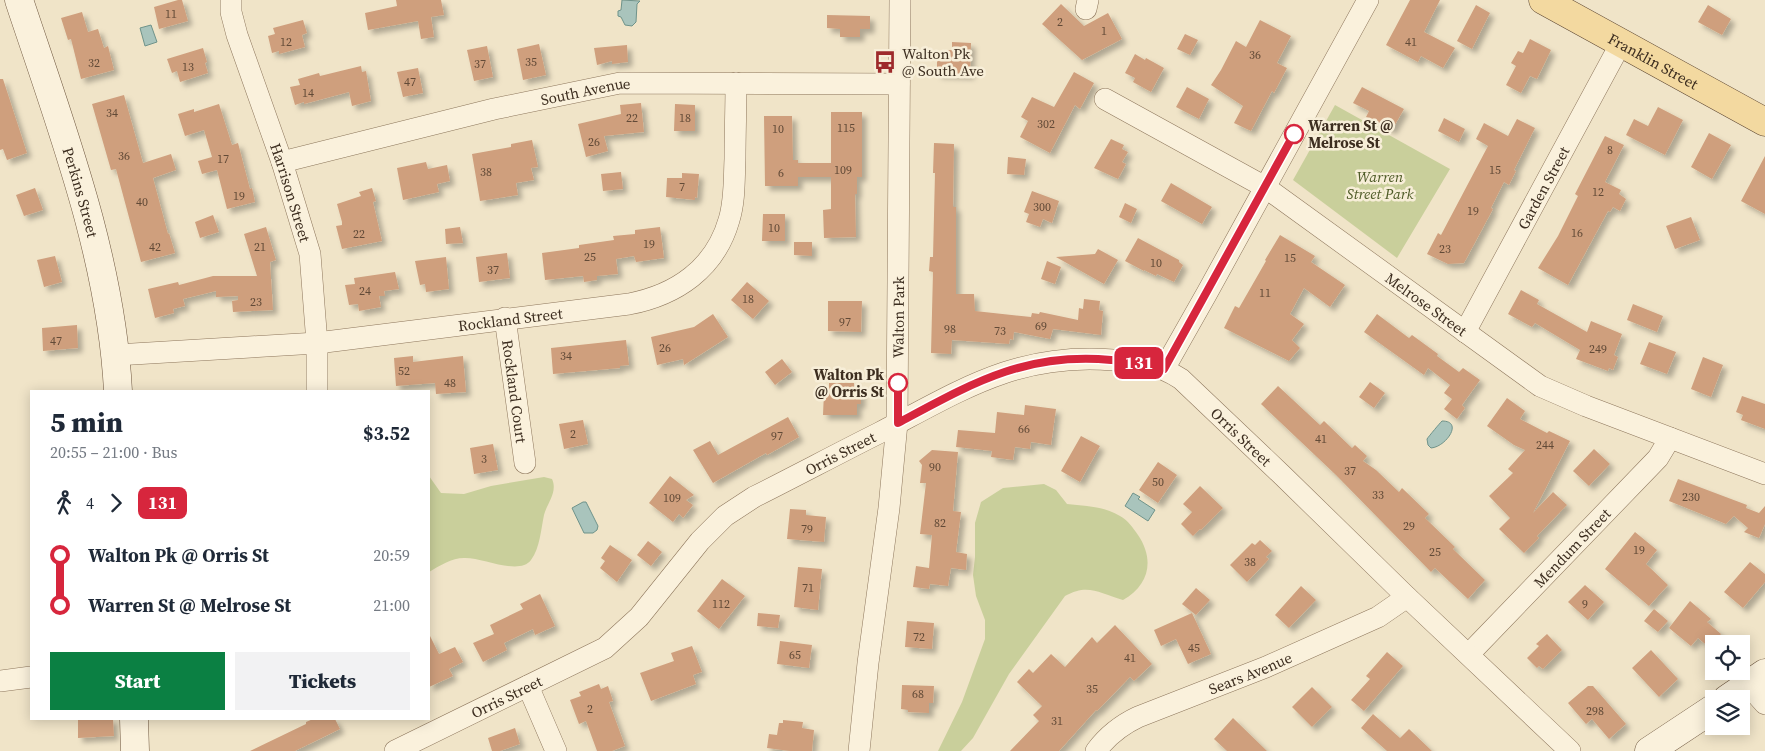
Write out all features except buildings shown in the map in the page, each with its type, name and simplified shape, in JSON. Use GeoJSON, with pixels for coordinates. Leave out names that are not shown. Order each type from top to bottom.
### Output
{"type":"FeatureCollection","features":[{"type":"Feature","properties":{"kind":"main road","name":"Franklin Street"},"geometry":{"type":"LineString","coordinates":[[1543,0],[1765,122]]}},
{"type":"Feature","properties":{"kind":"street","name":"Perkins Street"},"geometry":{"type":"LineString","coordinates":[[19,0],[79,183],[104,280],[116,355],[118,390]]}},
{"type":"Feature","properties":{"kind":"street","name":"Harrison Street"},"geometry":{"type":"LineString","coordinates":[[230,0],[237,35],[282,162],[310,254],[317,342],[317,390]]}},
{"type":"Feature","properties":{"kind":"street","name":"Walton Park"},"geometry":{"type":"LineString","coordinates":[[859,751],[898,423],[900,0]]}},
{"type":"Feature","properties":{"kind":"street"},"geometry":{"type":"LineString","coordinates":[[1164,369],[1368,0]]}},
{"type":"Feature","properties":{"kind":"street","name":"Garden Street"},"geometry":{"type":"LineString","coordinates":[[1465,332],[1621,43]]}},
{"type":"Feature","properties":{"kind":"street","name":"South Avenue"},"geometry":{"type":"LineString","coordinates":[[282,162],[601,86],[633,83],[899,84]]}},
{"type":"Feature","properties":{"kind":"street","name":"Rockland Street"},"geometry":{"type":"LineString","coordinates":[[116,355],[317,342],[628,304],[651,299],[682,284],[700,269],[720,242],[732,209],[736,83]]}},
{"type":"Feature","properties":{"kind":"street","name":"Melrose Street"},"geometry":{"type":"LineString","coordinates":[[1106,99],[1265,187],[1540,386],[1586,406],[1765,474]]}},
{"type":"Feature","properties":{"kind":"street","name":"Rockland Court"},"geometry":{"type":"LineString","coordinates":[[505,318],[525,463]]}},
{"type":"Feature","properties":{"kind":"street","name":"Orris Street"},"geometry":{"type":"LineString","coordinates":[[395,751],[587,658],[615,641],[639,617],[700,540],[725,516],[754,497],[963,389],[994,375],[1036,363],[1092,358],[1151,364],[1181,379],[1570,751]]}},
{"type":"Feature","properties":{"kind":"street","name":"Mendum Street"},"geometry":{"type":"LineString","coordinates":[[1469,654],[1658,458],[1670,438]]}},
{"type":"Feature","properties":{"kind":"street","name":"Sears Avenue"},"geometry":{"type":"LineString","coordinates":[[1096,751],[1112,733],[1131,721],[1266,667],[1369,621],[1407,597]]}},
{"type":"Feature","properties":{"kind":"street"},"geometry":{"type":"LineString","coordinates":[[0,681],[30,677]]}},
{"type":"Feature","properties":{"kind":"street"},"geometry":{"type":"LineString","coordinates":[[528,686],[556,751]]}},
{"type":"Feature","properties":{"kind":"street"},"geometry":{"type":"LineString","coordinates":[[1649,751],[1705,714]]}},
{"type":"Feature","properties":{"kind":"street"},"geometry":{"type":"LineString","coordinates":[[134,720],[135,751]]}},
{"type":"Feature","properties":{"kind":"green space","name":"Warren Street Park"},"geometry":{"type":"Polygon","coordinates":[[[1335,105],[1450,169],[1397,258],[1293,180],[1335,105]]]}},
{"type":"Feature","properties":{"kind":"green space"},"geometry":{"type":"Polygon","coordinates":[[[430,477],[441,493],[464,494],[491,486],[544,477],[552,479],[554,484],[553,493],[544,515],[538,544],[531,560],[518,566],[500,565],[472,558],[459,558],[430,571],[430,477]]]}},
{"type":"Feature","properties":{"kind":"green space"},"geometry":{"type":"Polygon","coordinates":[[[1044,484],[1056,490],[1067,504],[1107,510],[1128,522],[1138,535],[1146,554],[1148,563],[1144,579],[1132,594],[1123,600],[1094,590],[1080,590],[1065,596],[1009,674],[973,738],[961,751],[938,751],[962,702],[985,639],[985,620],[976,596],[973,575],[975,523],[981,502],[1003,488],[1044,484]]]}},
{"type":"Feature","properties":{"kind":"water"},"geometry":{"type":"Polygon","coordinates":[[[622,0],[640,1],[637,4],[636,22],[632,26],[625,25],[621,17],[618,16],[622,0]]]}},
{"type":"Feature","properties":{"kind":"water"},"geometry":{"type":"Polygon","coordinates":[[[151,25],[157,42],[145,46],[140,28],[151,25]]]}},
{"type":"Feature","properties":{"kind":"water"},"geometry":{"type":"Polygon","coordinates":[[[1442,421],[1452,425],[1450,434],[1437,447],[1431,448],[1428,445],[1427,439],[1442,421]]]}},
{"type":"Feature","properties":{"kind":"water"},"geometry":{"type":"Polygon","coordinates":[[[1133,493],[1140,497],[1138,499],[1155,510],[1148,521],[1125,506],[1133,493]]]}},
{"type":"Feature","properties":{"kind":"water"},"geometry":{"type":"Polygon","coordinates":[[[586,502],[598,526],[597,530],[593,533],[584,533],[572,508],[586,502]]]}},
{"type":"Feature","properties":{"kind":"bus line","name":"131"},"geometry":{"type":"LineString","coordinates":[[898,383],[898,423],[972,384],[1015,368],[1036,363],[1074,358],[1092,358],[1151,364],[1164,369],[1294,134]]}},
{"type":"Feature","properties":{"kind":"place","name":"Walton Pk @ South Ave"},"geometry":{"type":"Point","coordinates":[885,62]}},
{"type":"Feature","properties":{"kind":"place","name":"Warren St @ Melrose St"},"geometry":{"type":"Point","coordinates":[1294,134]}},
{"type":"Feature","properties":{"kind":"place","name":"Walton Pk @ Orris St"},"geometry":{"type":"Point","coordinates":[898,383]}}]}
